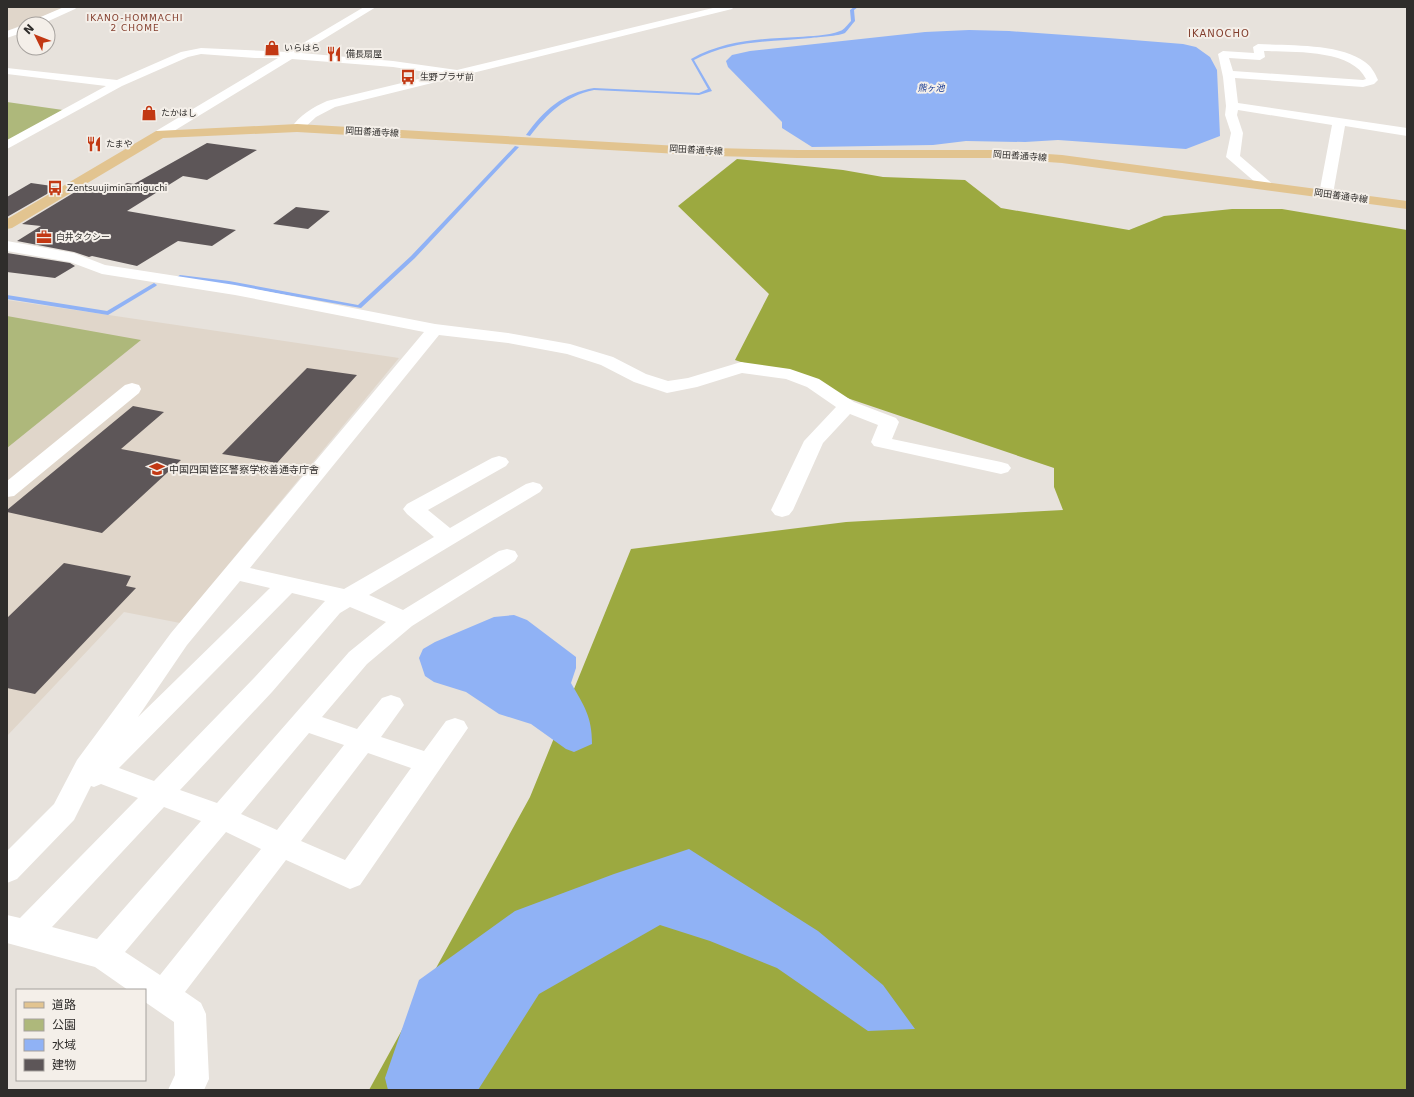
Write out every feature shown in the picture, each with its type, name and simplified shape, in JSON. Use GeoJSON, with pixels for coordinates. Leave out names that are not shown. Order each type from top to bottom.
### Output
{"type":"FeatureCollection","features":[{"type":"Feature","properties":{"kind":"main road","name":"岡田善通寺線"},"geometry":{"type":"LineString","coordinates":[[7,225],[160,134],[297,128],[714,152],[798,154],[993,154],[1062,159],[1407,204]]}},
{"type":"Feature","properties":{"kind":"street"},"geometry":{"type":"LineString","coordinates":[[51,16],[72,7]]}},
{"type":"Feature","properties":{"kind":"street"},"geometry":{"type":"LineString","coordinates":[[160,134],[371,7]]}},
{"type":"Feature","properties":{"kind":"street"},"geometry":{"type":"LineString","coordinates":[[297,128],[309,115],[318,109],[331,104],[729,7]]}},
{"type":"Feature","properties":{"kind":"street"},"geometry":{"type":"LineString","coordinates":[[644,27],[642,25],[650,16]]}},
{"type":"Feature","properties":{"kind":"street"},"geometry":{"type":"LineString","coordinates":[[1229,74],[1363,84],[1372,80],[1366,68],[1360,63],[1325,52],[1258,47],[1260,57],[1223,54],[1229,74],[1232,106],[1231,115],[1237,133],[1233,158],[1268,186]]}},
{"type":"Feature","properties":{"kind":"street"},"geometry":{"type":"LineString","coordinates":[[7,145],[118,84],[186,54],[201,51],[256,56],[266,54],[393,64],[455,73]]}},
{"type":"Feature","properties":{"kind":"street"},"geometry":{"type":"LineString","coordinates":[[7,71],[118,84]]}},
{"type":"Feature","properties":{"kind":"street"},"geometry":{"type":"LineString","coordinates":[[1232,106],[1407,132]]}},
{"type":"Feature","properties":{"kind":"street"},"geometry":{"type":"LineString","coordinates":[[1326,194],[1339,122]]}},
{"type":"Feature","properties":{"kind":"street"},"geometry":{"type":"LineString","coordinates":[[7,246],[74,258],[102,269],[250,293],[435,329],[508,338],[570,349],[607,362],[640,378],[667,387],[691,383],[741,367],[790,374],[813,384],[847,406],[889,422],[881,442],[1001,468]]}},
{"type":"Feature","properties":{"kind":"street"},"geometry":{"type":"LineString","coordinates":[[7,870],[64,812],[87,768],[179,639],[435,329]]}},
{"type":"Feature","properties":{"kind":"street"},"geometry":{"type":"LineString","coordinates":[[7,490],[132,390]]}},
{"type":"Feature","properties":{"kind":"street"},"geometry":{"type":"LineString","coordinates":[[782,510],[814,441],[847,406]]}},
{"type":"Feature","properties":{"kind":"street"},"geometry":{"type":"LineString","coordinates":[[449,538],[414,509],[499,462]]}},
{"type":"Feature","properties":{"kind":"street"},"geometry":{"type":"LineString","coordinates":[[16,931],[159,794],[263,685],[332,607],[533,488]]}},
{"type":"Feature","properties":{"kind":"street"},"geometry":{"type":"LineString","coordinates":[[102,955],[358,658],[404,620],[507,556]]}},
{"type":"Feature","properties":{"kind":"street"},"geometry":{"type":"LineString","coordinates":[[234,572],[348,597],[361,601],[404,620]]}},
{"type":"Feature","properties":{"kind":"street"},"geometry":{"type":"LineString","coordinates":[[72,798],[288,584]]}},
{"type":"Feature","properties":{"kind":"street"},"geometry":{"type":"LineString","coordinates":[[163,996],[391,705]]}},
{"type":"Feature","properties":{"kind":"street"},"geometry":{"type":"LineString","coordinates":[[304,721],[430,764]]}},
{"type":"Feature","properties":{"kind":"street"},"geometry":{"type":"LineString","coordinates":[[98,772],[221,817],[350,876],[455,728]]}},
{"type":"Feature","properties":{"kind":"street"},"geometry":{"type":"LineString","coordinates":[[16,931],[102,955],[190,1014],[192,1079],[185,1090]]}},
{"type":"Feature","properties":{"kind":"shaded area"},"geometry":{"type":"Polygon","coordinates":[[[7,7],[66,7],[44,16],[16,16],[16,27],[7,31],[7,7]]]}},
{"type":"Feature","properties":{"kind":"shaded area","name":"中国四国管区警察学校善通寺庁舎"},"geometry":{"type":"Polygon","coordinates":[[[7,300],[399,358],[180,623],[124,612],[7,736],[7,300]]]}},
{"type":"Feature","properties":{"kind":"green space"},"geometry":{"type":"Polygon","coordinates":[[[7,102],[63,110],[7,141],[7,102]]]}},
{"type":"Feature","properties":{"kind":"green space"},"geometry":{"type":"Polygon","coordinates":[[[737,159],[843,170],[883,177],[965,180],[1001,208],[1129,230],[1164,216],[1232,209],[1282,209],[1407,230],[1407,1090],[369,1090],[530,797],[631,549],[846,522],[1063,510],[1054,487],[1054,468],[735,360],[769,294],[678,206],[737,159]]]}},
{"type":"Feature","properties":{"kind":"green space"},"geometry":{"type":"Polygon","coordinates":[[[7,316],[141,340],[7,448],[7,316]]]}},
{"type":"Feature","properties":{"kind":"water","name":"熊ヶ池"},"geometry":{"type":"Polygon","coordinates":[[[969,30],[1009,31],[1108,38],[1183,44],[1196,47],[1210,57],[1217,70],[1220,136],[1186,149],[1058,140],[1025,142],[966,141],[933,145],[812,147],[782,128],[782,122],[728,67],[726,61],[732,55],[750,51],[925,32],[969,30]]]}},
{"type":"Feature","properties":{"kind":"water"},"geometry":{"type":"Polygon","coordinates":[[[514,615],[527,620],[576,657],[576,668],[571,683],[589,718],[592,744],[574,752],[566,749],[531,724],[499,714],[466,692],[434,682],[425,676],[419,658],[423,649],[435,642],[494,617],[514,615]]]}},
{"type":"Feature","properties":{"kind":"water"},"geometry":{"type":"Polygon","coordinates":[[[689,849],[818,931],[883,985],[915,1029],[868,1031],[777,968],[710,941],[660,925],[539,994],[478,1090],[388,1090],[385,1078],[419,980],[515,911],[614,874],[689,849]]]}},
{"type":"Feature","properties":{"kind":"building"},"geometry":{"type":"Polygon","coordinates":[[[207,143],[257,150],[207,180],[183,176],[127,211],[236,230],[212,246],[178,241],[137,266],[17,241],[41,226],[22,224],[80,189],[88,191],[93,188],[114,190],[127,183],[134,184],[207,143]]]}},
{"type":"Feature","properties":{"kind":"building"},"geometry":{"type":"Polygon","coordinates":[[[31,183],[59,187],[7,217],[7,197],[31,183]]]}},
{"type":"Feature","properties":{"kind":"building"},"geometry":{"type":"Polygon","coordinates":[[[296,207],[330,211],[308,229],[273,224],[296,207]]]}},
{"type":"Feature","properties":{"kind":"building"},"geometry":{"type":"Polygon","coordinates":[[[7,253],[70,263],[75,266],[55,278],[7,272],[7,253]]]}},
{"type":"Feature","properties":{"kind":"building"},"geometry":{"type":"Polygon","coordinates":[[[307,368],[357,375],[277,463],[222,454],[307,368]]]}},
{"type":"Feature","properties":{"kind":"building"},"geometry":{"type":"Polygon","coordinates":[[[133,406],[164,412],[121,449],[181,460],[102,533],[7,512],[7,510],[133,406]]]}},
{"type":"Feature","properties":{"kind":"building"},"geometry":{"type":"Polygon","coordinates":[[[64,563],[131,576],[126,586],[136,588],[35,694],[7,688],[7,618],[64,563]]]}},
{"type":"Feature","properties":{"kind":"waterway"},"geometry":{"type":"LineString","coordinates":[[528,135],[541,119],[556,105],[574,94],[584,91],[594,89],[699,94],[710,90],[692,60],[707,51],[744,42],[806,37],[843,32],[853,21],[852,10],[856,7]]}},
{"type":"Feature","properties":{"kind":"waterway"},"geometry":{"type":"LineString","coordinates":[[180,277],[229,283],[359,307],[413,257],[517,147]]}},
{"type":"Feature","properties":{"kind":"waterway"},"geometry":{"type":"LineString","coordinates":[[7,297],[108,313],[154,285]]}},
{"type":"Feature","properties":{"kind":"place","name":"いらはら"},"geometry":{"type":"Point","coordinates":[272,48]}},
{"type":"Feature","properties":{"kind":"place","name":"備長扇屋"},"geometry":{"type":"Point","coordinates":[334,54]}},
{"type":"Feature","properties":{"kind":"place","name":"生野プラザ前"},"geometry":{"type":"Point","coordinates":[408,77]}},
{"type":"Feature","properties":{"kind":"place","name":"たかはし"},"geometry":{"type":"Point","coordinates":[149,113]}},
{"type":"Feature","properties":{"kind":"place","name":"たまや"},"geometry":{"type":"Point","coordinates":[94,144]}},
{"type":"Feature","properties":{"kind":"place","name":"Zentsuujiminamiguchi"},"geometry":{"type":"Point","coordinates":[55,188]}},
{"type":"Feature","properties":{"kind":"place","name":"白井タクシー"},"geometry":{"type":"Point","coordinates":[44,237]}},
{"type":"Feature","properties":{"kind":"place","name":"中国四国管区警察学校善通寺庁舎"},"geometry":{"type":"Point","coordinates":[157,469]}},
{"type":"Feature","properties":{"kind":"district","name":"IKANO-HOMMACHI 2 CHOME"},"geometry":{"type":"Point","coordinates":[135,24]}},
{"type":"Feature","properties":{"kind":"district","name":"IKANOCHO"},"geometry":{"type":"Point","coordinates":[1219,33]}}]}
